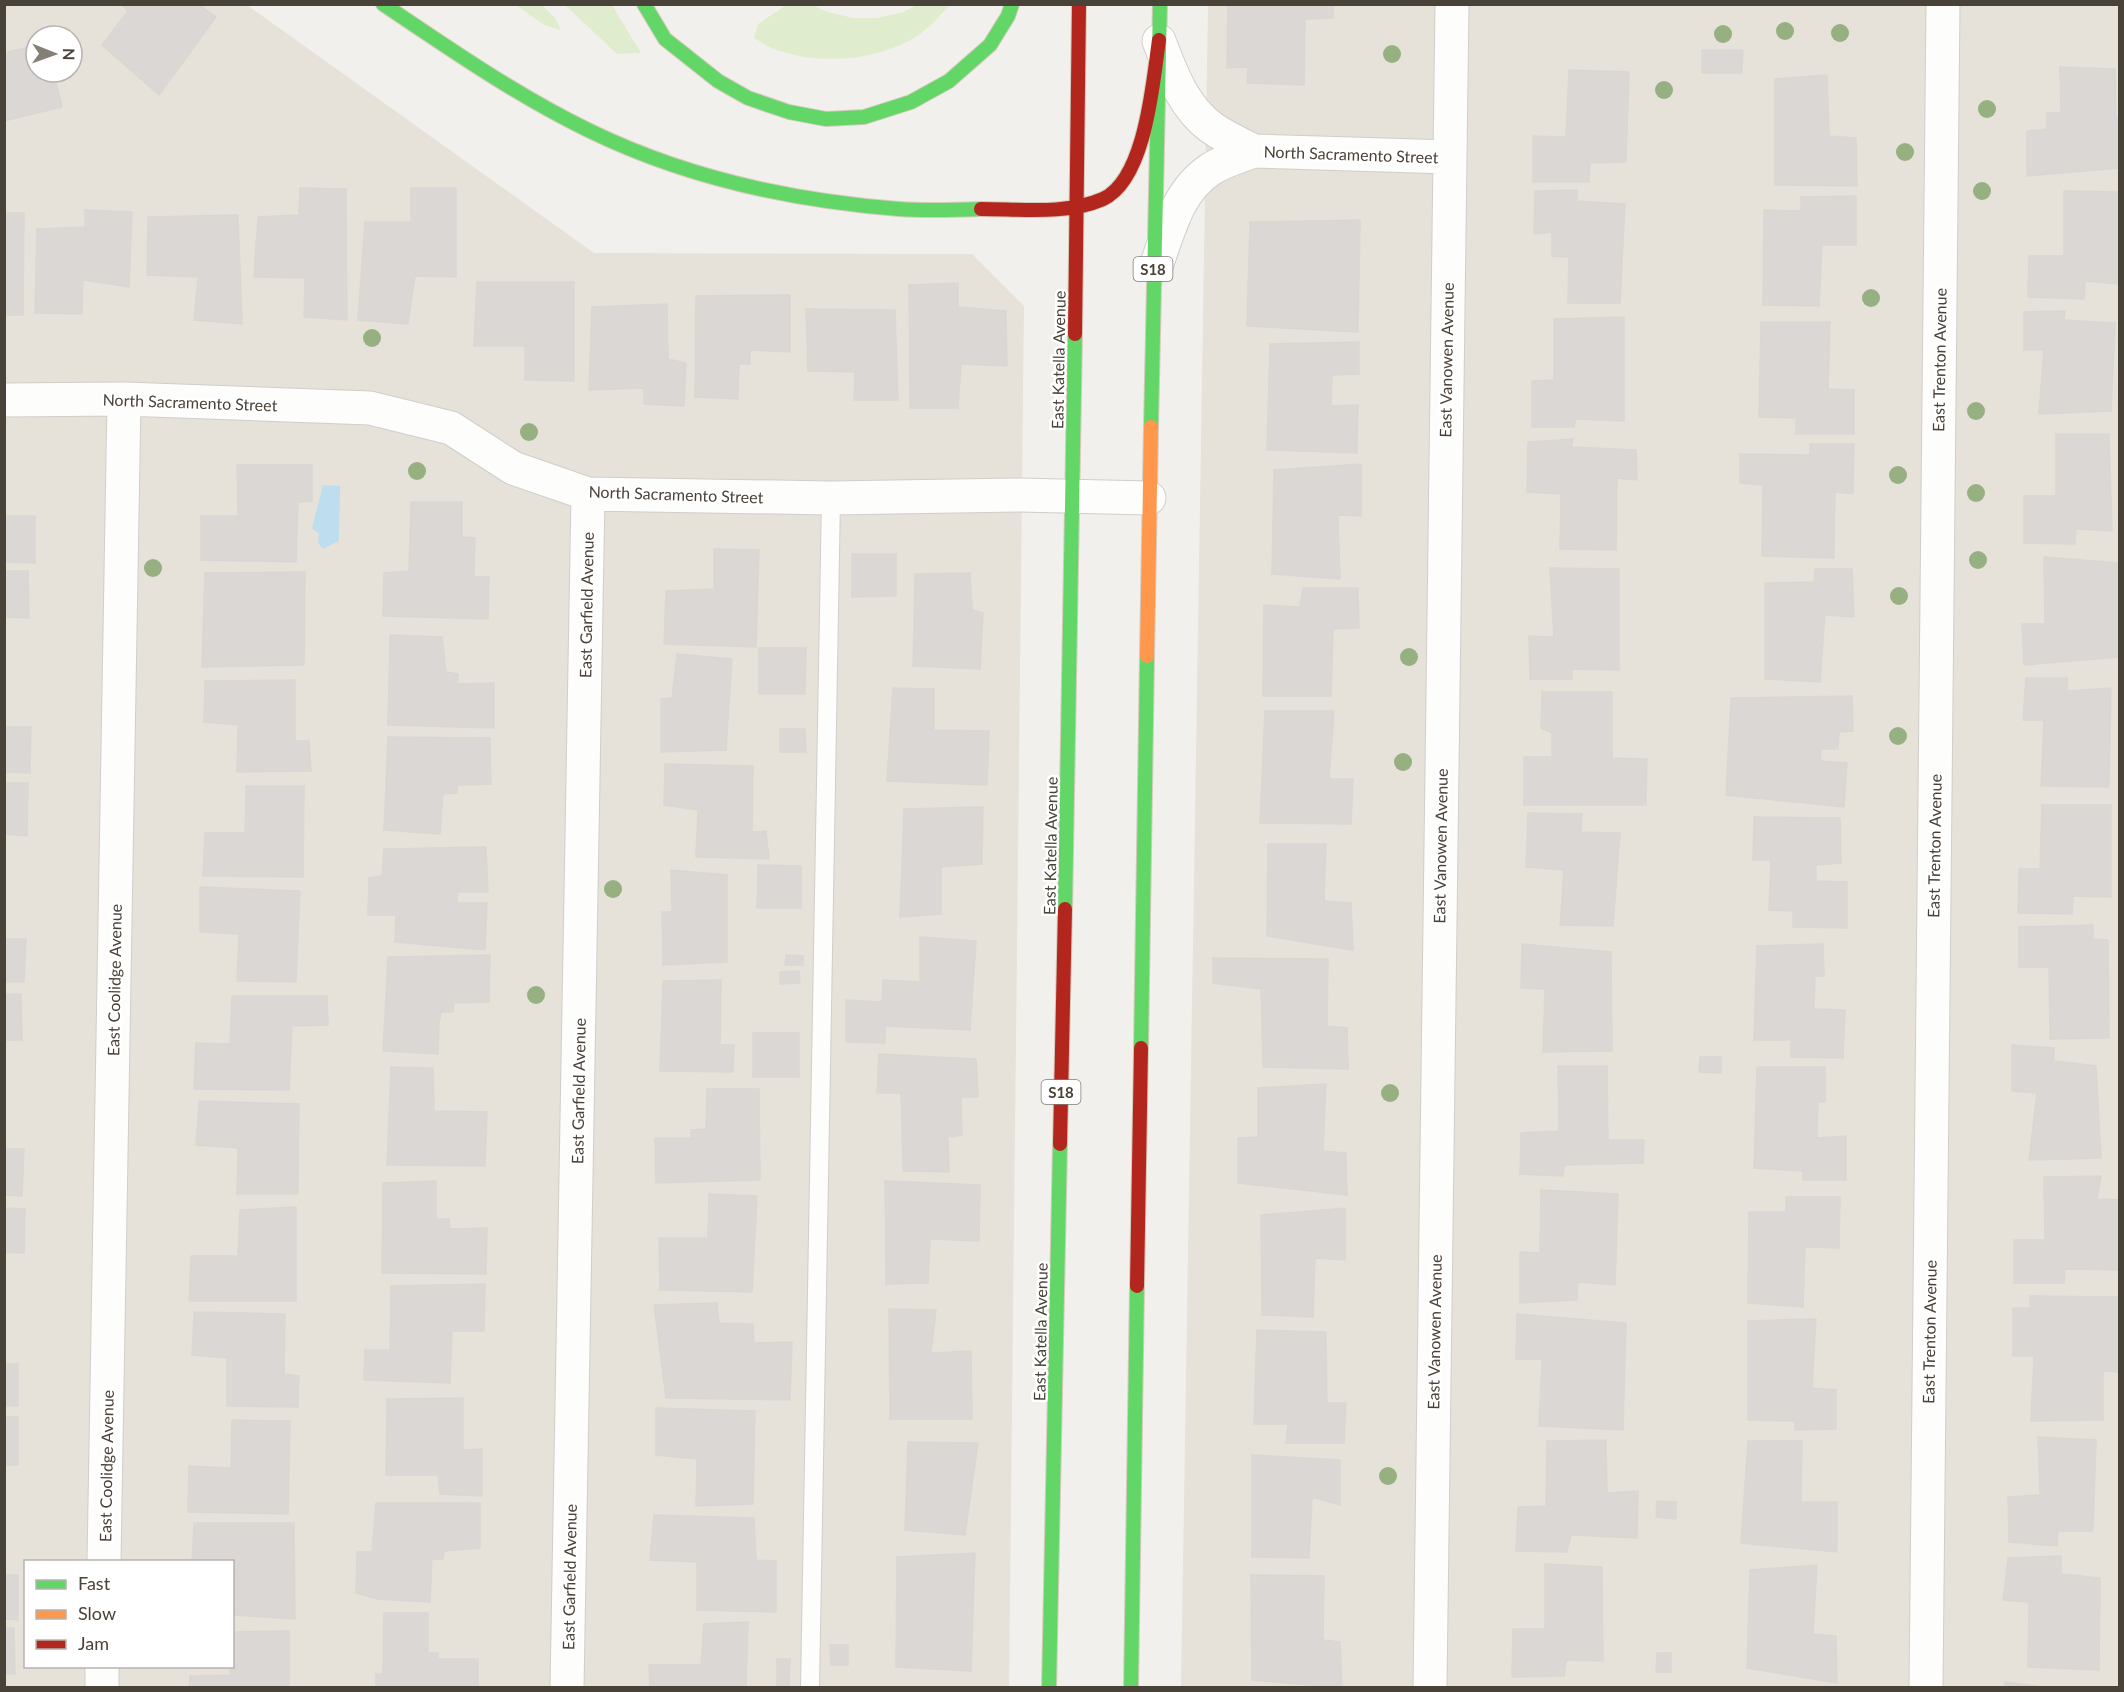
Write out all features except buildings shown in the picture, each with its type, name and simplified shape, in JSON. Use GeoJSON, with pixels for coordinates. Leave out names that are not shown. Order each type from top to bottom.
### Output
{"type":"FeatureCollection","features":[{"type":"Feature","properties":{"kind":"main road"},"geometry":{"type":"LineString","coordinates":[[384,4],[458,54],[553,112],[630,148],[702,172],[778,191],[850,204],[891,208],[1010,210],[1077,206],[1096,202],[1113,194],[1128,175],[1140,146],[1149,106],[1159,40]]}},
{"type":"Feature","properties":{"kind":"main road"},"geometry":{"type":"LineString","coordinates":[[644,4],[665,39],[718,81],[748,98],[789,112],[826,118],[864,117],[911,102],[949,81],[990,45],[1008,16],[1012,4]]}},
{"type":"Feature","properties":{"kind":"main road","name":"East Katella Avenue"},"geometry":{"type":"LineString","coordinates":[[1049,1688],[1073,496],[1079,4]]}},
{"type":"Feature","properties":{"kind":"main road","name":"S18"},"geometry":{"type":"LineString","coordinates":[[1131,1688],[1149,498],[1160,4]]}},
{"type":"Feature","properties":{"kind":"street","name":"East Vanowen Avenue"},"geometry":{"type":"LineString","coordinates":[[1430,1688],[1452,4]]}},
{"type":"Feature","properties":{"kind":"street","name":"East Trenton Avenue"},"geometry":{"type":"LineString","coordinates":[[1926,1688],[1943,4]]}},
{"type":"Feature","properties":{"kind":"street","name":"North Sacramento Street"},"geometry":{"type":"LineString","coordinates":[[1159,40],[1172,76],[1197,114],[1211,127],[1254,151]]}},
{"type":"Feature","properties":{"kind":"street","name":"North Sacramento Street"},"geometry":{"type":"LineString","coordinates":[[1153,274],[1185,193],[1209,170],[1224,162],[1254,151],[1449,157]]}},
{"type":"Feature","properties":{"kind":"street","name":"North Sacramento Street"},"geometry":{"type":"LineString","coordinates":[[4,400],[124,399],[370,408],[452,428],[513,468],[588,494],[831,498],[1073,496],[1149,498]]}},
{"type":"Feature","properties":{"kind":"street","name":"East Coolidge Avenue"},"geometry":{"type":"LineString","coordinates":[[104,1560],[124,399]]}},
{"type":"Feature","properties":{"kind":"street","name":"East Garfield Avenue"},"geometry":{"type":"LineString","coordinates":[[567,1688],[588,494]]}},
{"type":"Feature","properties":{"kind":"street"},"geometry":{"type":"LineString","coordinates":[[102,1668],[102,1688]]}},
{"type":"Feature","properties":{"kind":"lane"},"geometry":{"type":"LineString","coordinates":[[810,1688],[831,498]]}},
{"type":"Feature","properties":{"kind":"shaded area"},"geometry":{"type":"Polygon","coordinates":[[[5,5],[247,5],[594,253],[972,254],[1024,306],[1009,1687],[5,1688],[5,5]]]}},
{"type":"Feature","properties":{"kind":"shaded area"},"geometry":{"type":"Polygon","coordinates":[[[1208,5],[2119,5],[2119,1687],[1181,1688],[1208,5]]]}},
{"type":"Feature","properties":{"kind":"green space"},"geometry":{"type":"Polygon","coordinates":[[[516,5],[542,5],[555,18],[561,30],[544,25],[516,5]]]}},
{"type":"Feature","properties":{"kind":"green space"},"geometry":{"type":"Polygon","coordinates":[[[565,5],[612,5],[641,53],[617,54],[565,5]]]}},
{"type":"Feature","properties":{"kind":"green space"},"geometry":{"type":"Polygon","coordinates":[[[786,5],[812,5],[828,12],[853,18],[878,18],[903,12],[917,5],[950,5],[924,31],[905,43],[871,55],[835,59],[783,52],[754,38],[758,24],[786,5]]]}},
{"type":"Feature","properties":{"kind":"water"},"geometry":{"type":"Polygon","coordinates":[[[323,485],[340,486],[339,541],[323,549],[318,543],[319,534],[312,528],[323,485]]]}},
{"type":"Feature","properties":{"kind":"traffic: fast"},"geometry":{"type":"LineString","coordinates":[[383,4],[535,102],[588,130],[662,161],[740,184],[820,200],[909,210],[981,209]]}},
{"type":"Feature","properties":{"kind":"traffic: fast"},"geometry":{"type":"LineString","coordinates":[[644,4],[665,39],[718,81],[748,98],[789,112],[826,119],[864,117],[911,102],[949,81],[990,45],[1008,16],[1012,4]]}},
{"type":"Feature","properties":{"kind":"traffic: fast"},"geometry":{"type":"LineString","coordinates":[[1151,427],[1160,4]]}},
{"type":"Feature","properties":{"kind":"traffic: fast"},"geometry":{"type":"LineString","coordinates":[[1065,909],[1075,334]]}},
{"type":"Feature","properties":{"kind":"traffic: fast"},"geometry":{"type":"LineString","coordinates":[[1141,1048],[1147,656]]}},
{"type":"Feature","properties":{"kind":"traffic: fast"},"geometry":{"type":"LineString","coordinates":[[1049,1688],[1060,1144]]}},
{"type":"Feature","properties":{"kind":"traffic: fast"},"geometry":{"type":"LineString","coordinates":[[1131,1688],[1137,1286]]}},
{"type":"Feature","properties":{"kind":"traffic: slow"},"geometry":{"type":"LineString","coordinates":[[1147,656],[1151,427]]}},
{"type":"Feature","properties":{"kind":"traffic: jam"},"geometry":{"type":"LineString","coordinates":[[1075,334],[1079,4]]}},
{"type":"Feature","properties":{"kind":"traffic: jam"},"geometry":{"type":"LineString","coordinates":[[981,209],[1043,210],[1074,207],[1103,199],[1118,188],[1138,151],[1145,127],[1159,40]]}},
{"type":"Feature","properties":{"kind":"traffic: jam"},"geometry":{"type":"LineString","coordinates":[[1060,1144],[1065,909]]}},
{"type":"Feature","properties":{"kind":"traffic: jam"},"geometry":{"type":"LineString","coordinates":[[1137,1286],[1141,1048]]}}]}
